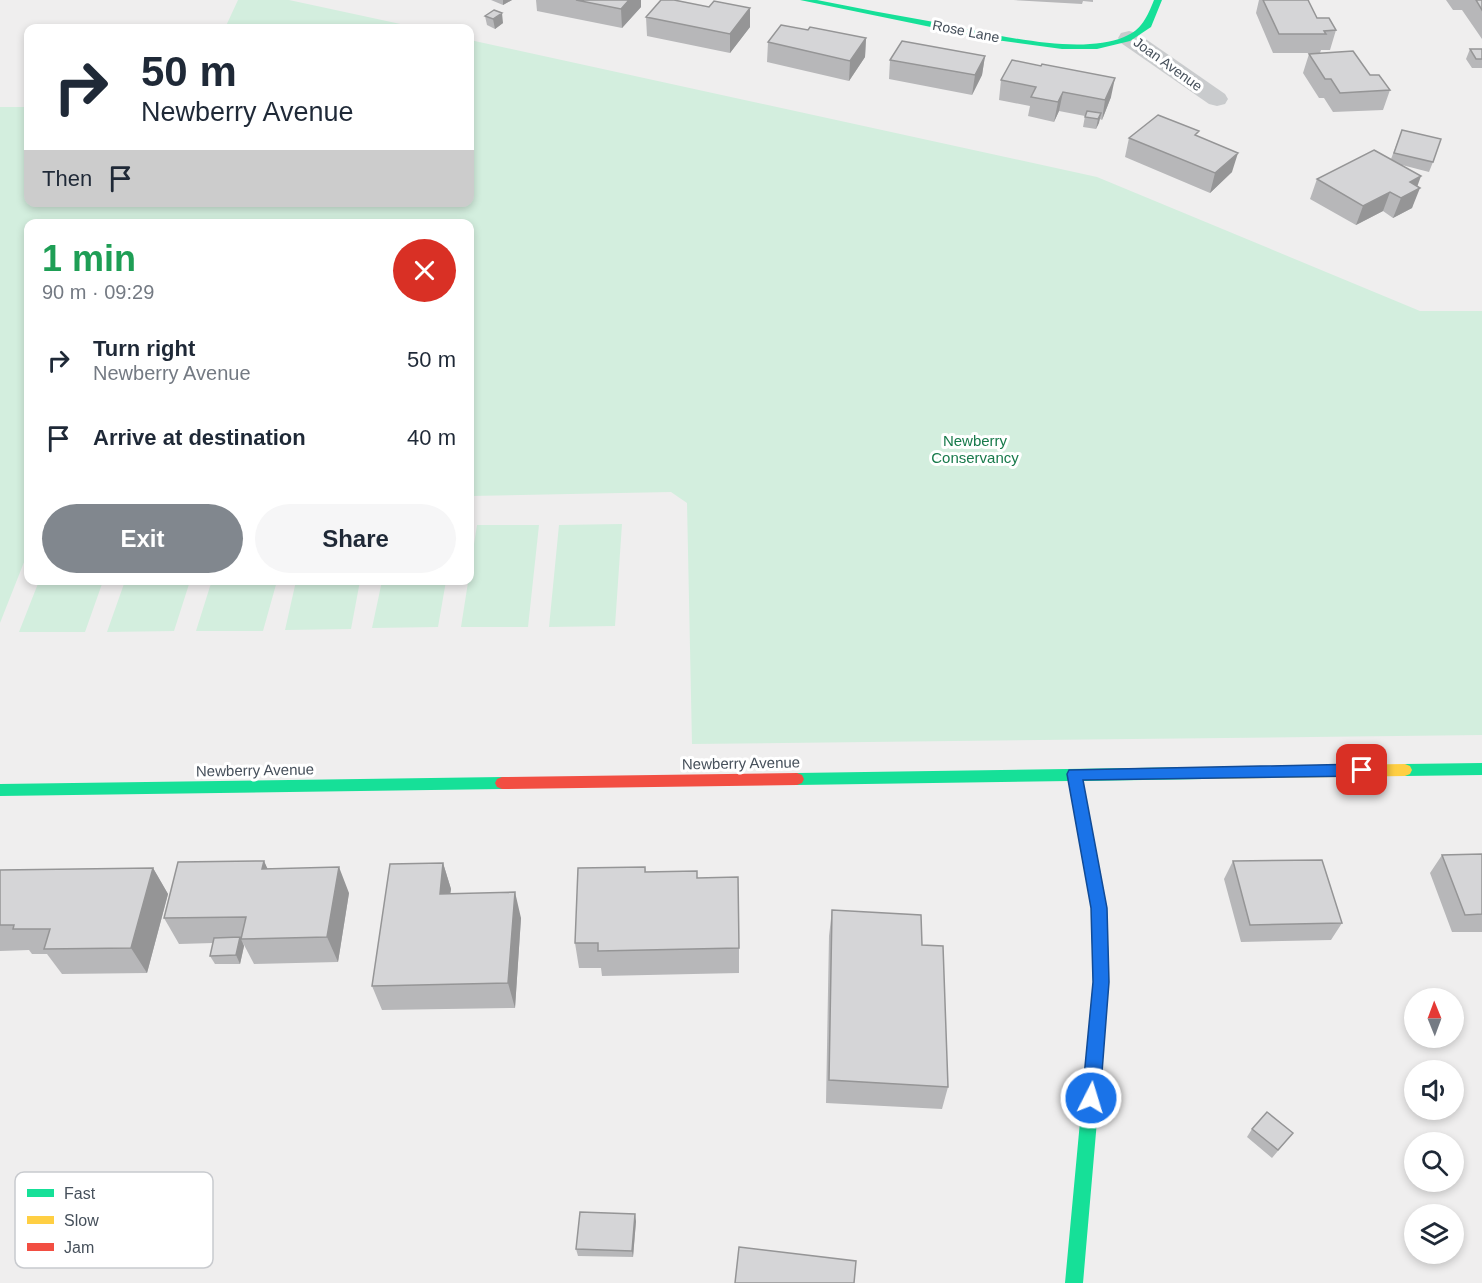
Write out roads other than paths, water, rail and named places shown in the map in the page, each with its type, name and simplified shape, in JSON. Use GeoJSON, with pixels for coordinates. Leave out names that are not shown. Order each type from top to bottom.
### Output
{"type":"FeatureCollection","features":[{"type":"Feature","properties":{"kind":"street","name":"Rose Lane"},"geometry":{"type":"LineString","coordinates":[[804,0],[1040,45],[1080,47],[1102,45],[1129,38]]}},
{"type":"Feature","properties":{"kind":"street","name":"Joan Avenue"},"geometry":{"type":"LineString","coordinates":[[1158,0],[1157,13],[1149,26],[1129,38],[1217,99]]}},
{"type":"Feature","properties":{"kind":"street","name":"Newberry Avenue"},"geometry":{"type":"LineString","coordinates":[[0,790],[1482,769]]}},
{"type":"Feature","properties":{"kind":"street"},"geometry":{"type":"LineString","coordinates":[[1074,1283],[1101,982],[1099,908],[1075,774]]}},
{"type":"Feature","properties":{"kind":"park label","name":"Newberry Conservancy"},"geometry":{"type":"Point","coordinates":[975,448]}}]}
